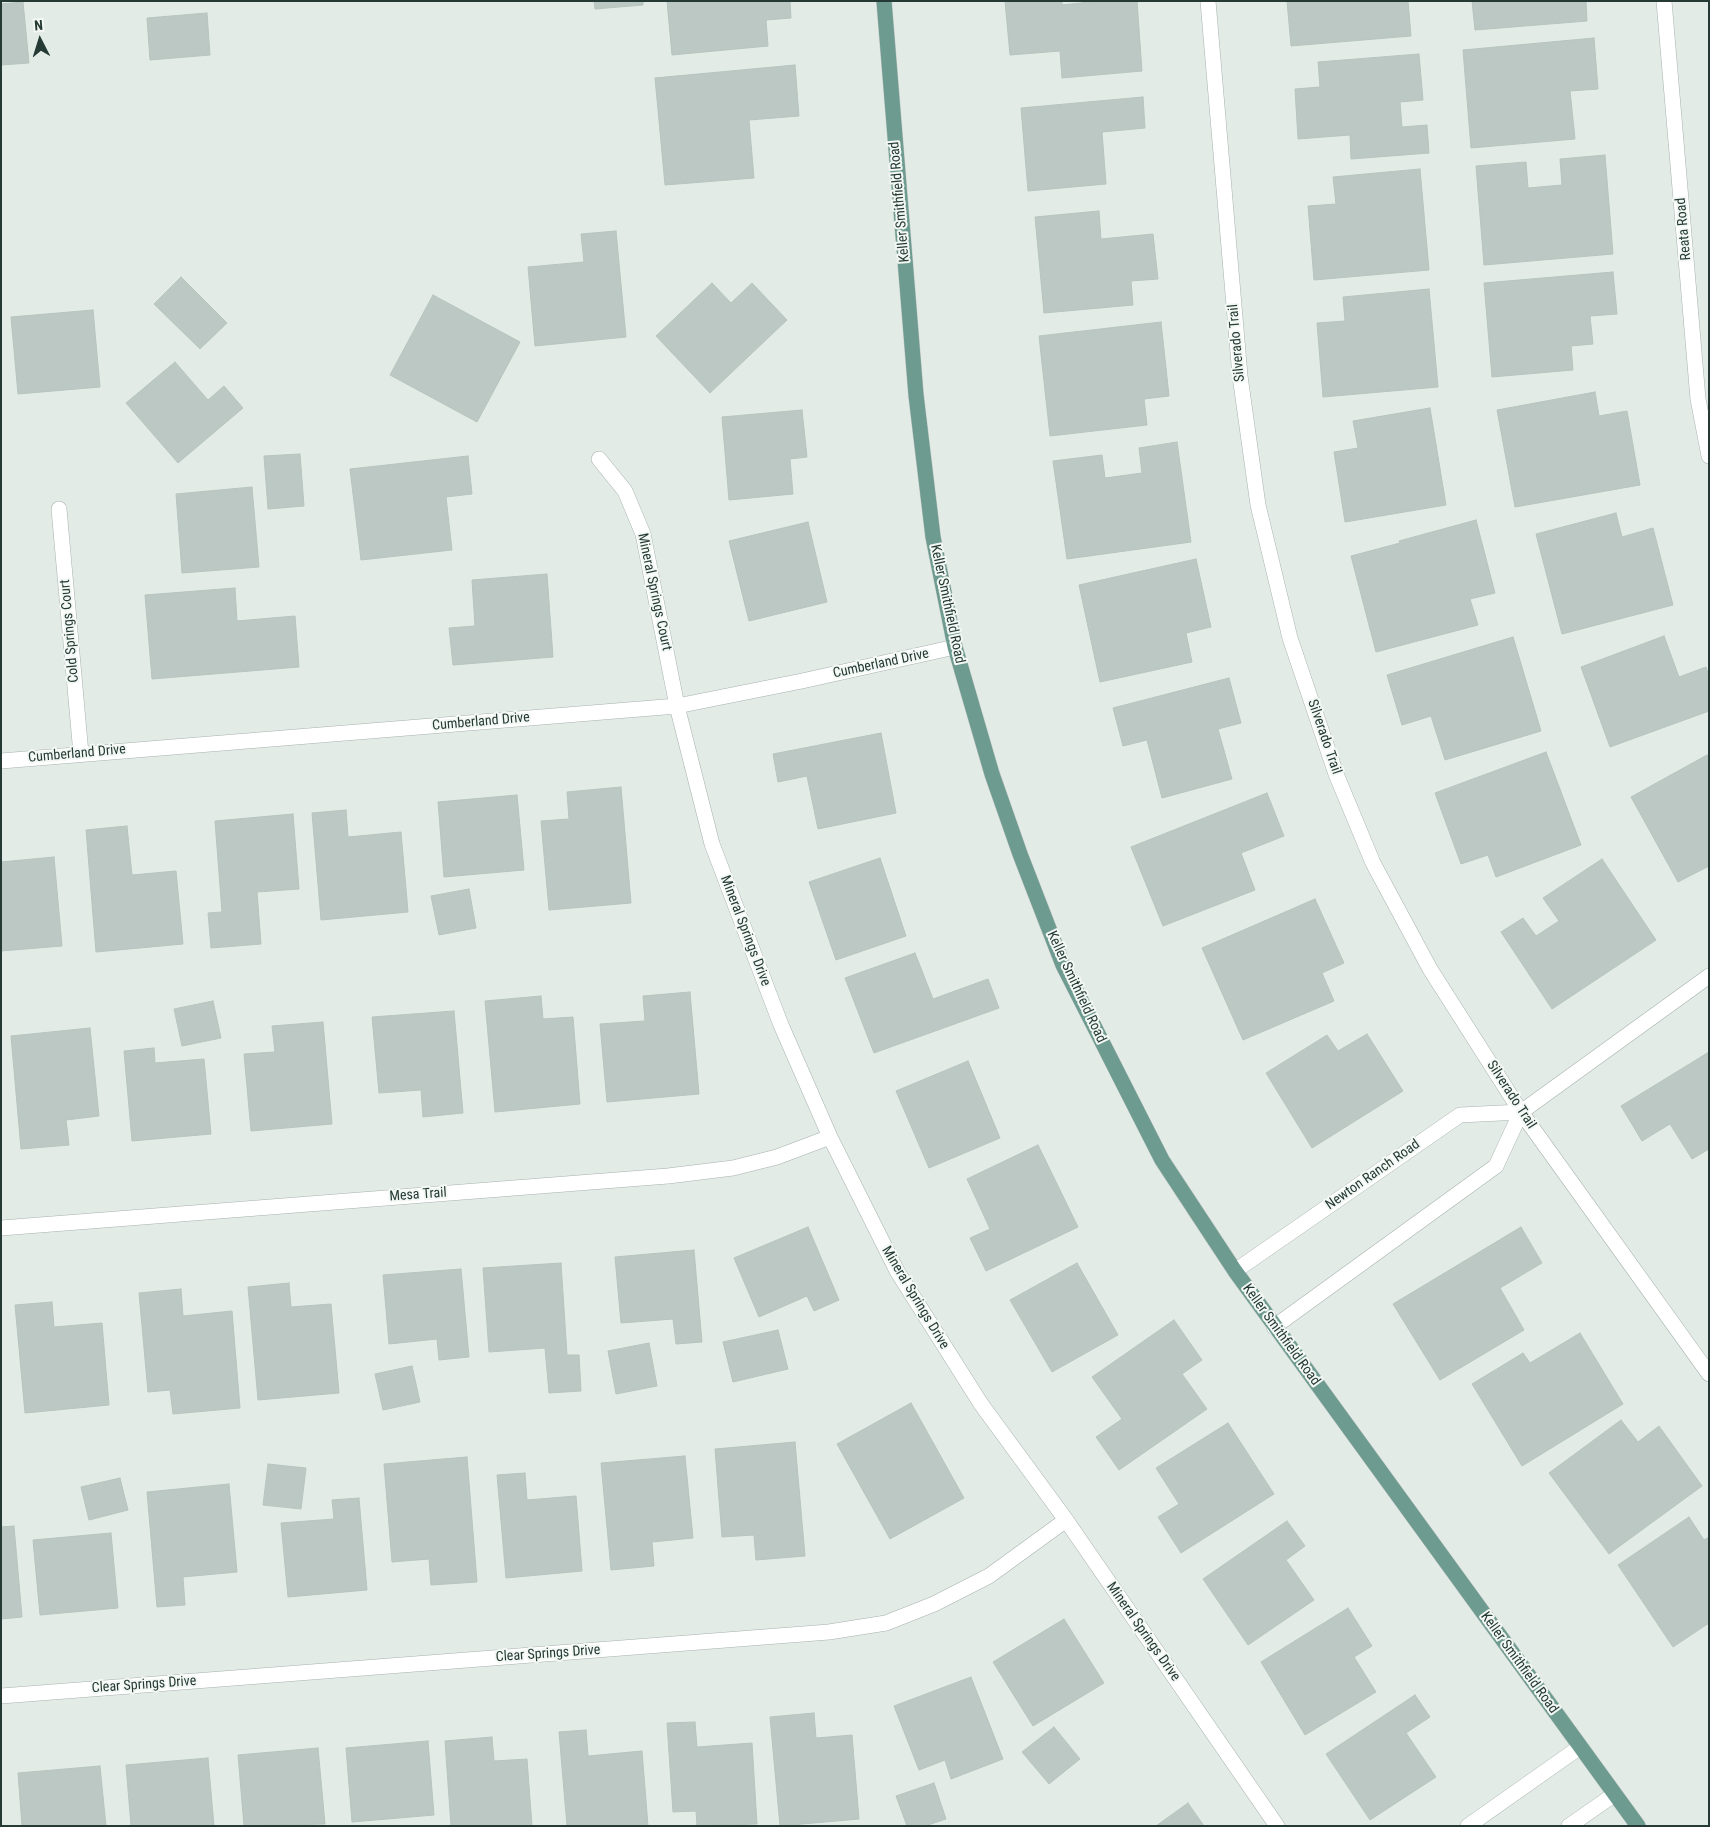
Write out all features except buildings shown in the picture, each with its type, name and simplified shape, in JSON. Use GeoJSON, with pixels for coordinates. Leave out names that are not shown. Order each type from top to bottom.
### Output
{"type":"FeatureCollection","features":[{"type":"Feature","properties":{"kind":"main road","name":"Keller Smithfield Road"},"geometry":{"type":"LineString","coordinates":[[884,1],[916,395],[933,537],[955,647],[992,774],[1063,965],[1162,1160],[1235,1271],[1638,1826]]}},
{"type":"Feature","properties":{"kind":"street","name":"Silverado Trail"},"geometry":{"type":"LineString","coordinates":[[1208,1],[1240,376],[1258,505],[1290,638],[1336,774],[1373,863],[1430,969],[1521,1112],[1709,1374]]}},
{"type":"Feature","properties":{"kind":"street","name":"Reata Road"},"geometry":{"type":"LineString","coordinates":[[1664,1],[1709,456]]}},
{"type":"Feature","properties":{"kind":"street","name":"Mineral Springs Court"},"geometry":{"type":"LineString","coordinates":[[599,459],[626,491],[643,534],[677,706]]}},
{"type":"Feature","properties":{"kind":"street","name":"Cold Springs Court"},"geometry":{"type":"LineString","coordinates":[[59,509],[81,754]]}},
{"type":"Feature","properties":{"kind":"street","name":"Cumberland Drive"},"geometry":{"type":"LineString","coordinates":[[1,760],[677,706],[955,647]]}},
{"type":"Feature","properties":{"kind":"street","name":"Mineral Springs Drive"},"geometry":{"type":"LineString","coordinates":[[677,706],[712,844],[781,1024],[830,1137],[896,1272],[980,1404],[1066,1520],[1277,1826]]}},
{"type":"Feature","properties":{"kind":"street"},"geometry":{"type":"LineString","coordinates":[[1274,1327],[1496,1166],[1521,1112],[1709,976]]}},
{"type":"Feature","properties":{"kind":"street","name":"Newton Ranch Road"},"geometry":{"type":"LineString","coordinates":[[1235,1271],[1460,1115],[1521,1112]]}},
{"type":"Feature","properties":{"kind":"street","name":"Mesa Trail"},"geometry":{"type":"LineString","coordinates":[[1,1228],[668,1176],[733,1168],[777,1157],[830,1137]]}},
{"type":"Feature","properties":{"kind":"street","name":"Clear Springs Drive"},"geometry":{"type":"LineString","coordinates":[[1,1696],[799,1634],[886,1623],[934,1604],[989,1576],[1066,1520]]}},
{"type":"Feature","properties":{"kind":"street"},"geometry":{"type":"LineString","coordinates":[[1468,1826],[1580,1747]]}},
{"type":"Feature","properties":{"kind":"street"},"geometry":{"type":"LineString","coordinates":[[1569,1826],[1615,1794]]}}]}
